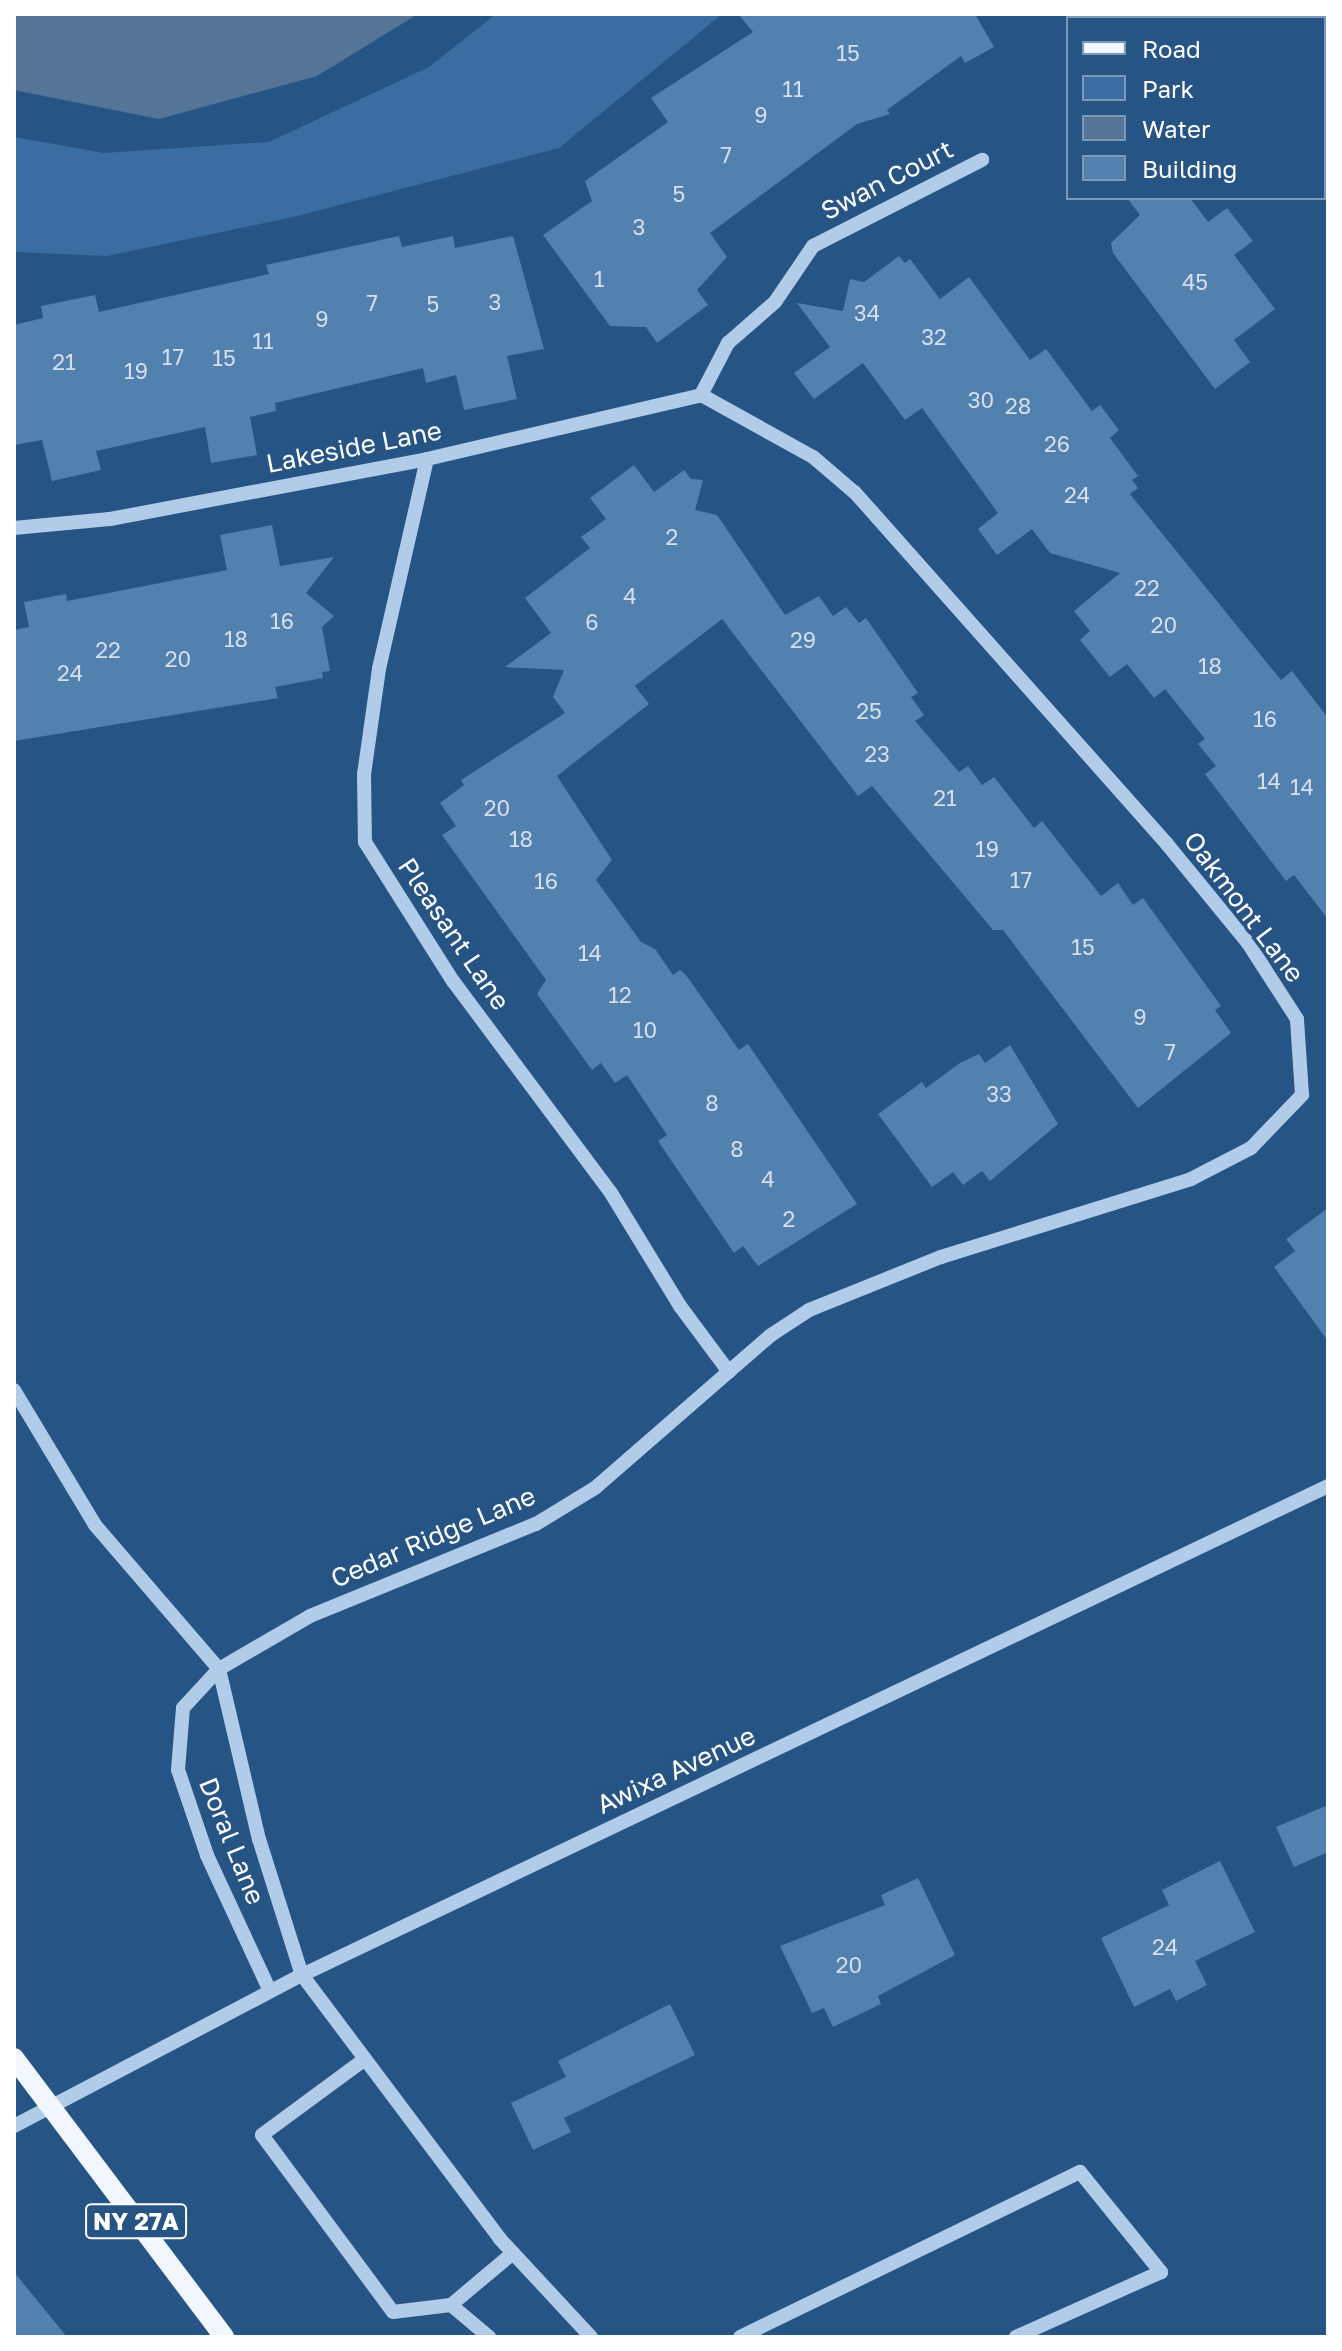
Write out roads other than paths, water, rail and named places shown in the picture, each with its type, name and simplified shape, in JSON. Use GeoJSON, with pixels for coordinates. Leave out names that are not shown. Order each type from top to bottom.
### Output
{"type":"FeatureCollection","features":[{"type":"Feature","properties":{"kind":"main road","name":"NY 27A"},"geometry":{"type":"LineString","coordinates":[[14,2058],[224,2337]]}},
{"type":"Feature","properties":{"kind":"street","name":"Swan Court"},"geometry":{"type":"LineString","coordinates":[[701,395],[728,343],[775,302],[813,246],[982,160]]}},
{"type":"Feature","properties":{"kind":"street","name":"Lakeside Lane"},"geometry":{"type":"LineString","coordinates":[[14,528],[110,519],[427,459],[701,395]]}},
{"type":"Feature","properties":{"kind":"street","name":"Oakmont Lane"},"geometry":{"type":"LineString","coordinates":[[701,395],[813,457],[854,492],[1248,943],[1297,1019],[1304,1063],[1302,1095],[1251,1148],[1191,1179],[870,1283],[809,1310],[729,1372]]}},
{"type":"Feature","properties":{"kind":"street","name":"Pleasant Lane"},"geometry":{"type":"LineString","coordinates":[[427,459],[379,669],[364,774],[365,842],[453,981],[611,1193],[680,1306],[729,1372]]}},
{"type":"Feature","properties":{"kind":"street","name":"Cedar Ridge Lane"},"geometry":{"type":"LineString","coordinates":[[219,1669],[325,1609],[536,1524],[595,1488],[729,1372]]}},
{"type":"Feature","properties":{"kind":"street","name":"Doral Lane"},"geometry":{"type":"LineString","coordinates":[[14,1390],[95,1525],[219,1669],[259,1839],[302,1975],[513,2253],[591,2337]]}},
{"type":"Feature","properties":{"kind":"street","name":"Awixa Avenue"},"geometry":{"type":"LineString","coordinates":[[14,2126],[48,2104],[302,1975],[1328,1486]]}},
{"type":"Feature","properties":{"kind":"street","name":"Doral Lane"},"geometry":{"type":"LineString","coordinates":[[219,1669],[183,1708],[178,1770],[207,1855],[270,1991]]}},
{"type":"Feature","properties":{"kind":"street"},"geometry":{"type":"LineString","coordinates":[[365,2059],[262,2135],[393,2312],[451,2305],[513,2253]]}},
{"type":"Feature","properties":{"kind":"street"},"geometry":{"type":"LineString","coordinates":[[740,2337],[1080,2172],[1161,2272],[1016,2337]]}},
{"type":"Feature","properties":{"kind":"street"},"geometry":{"type":"LineString","coordinates":[[451,2305],[489,2337]]}},
{"type":"Feature","properties":{"kind":"water"},"geometry":{"type":"Polygon","coordinates":[[[14,14],[418,14],[317,76],[159,119],[14,90],[14,14]]]}}]}
